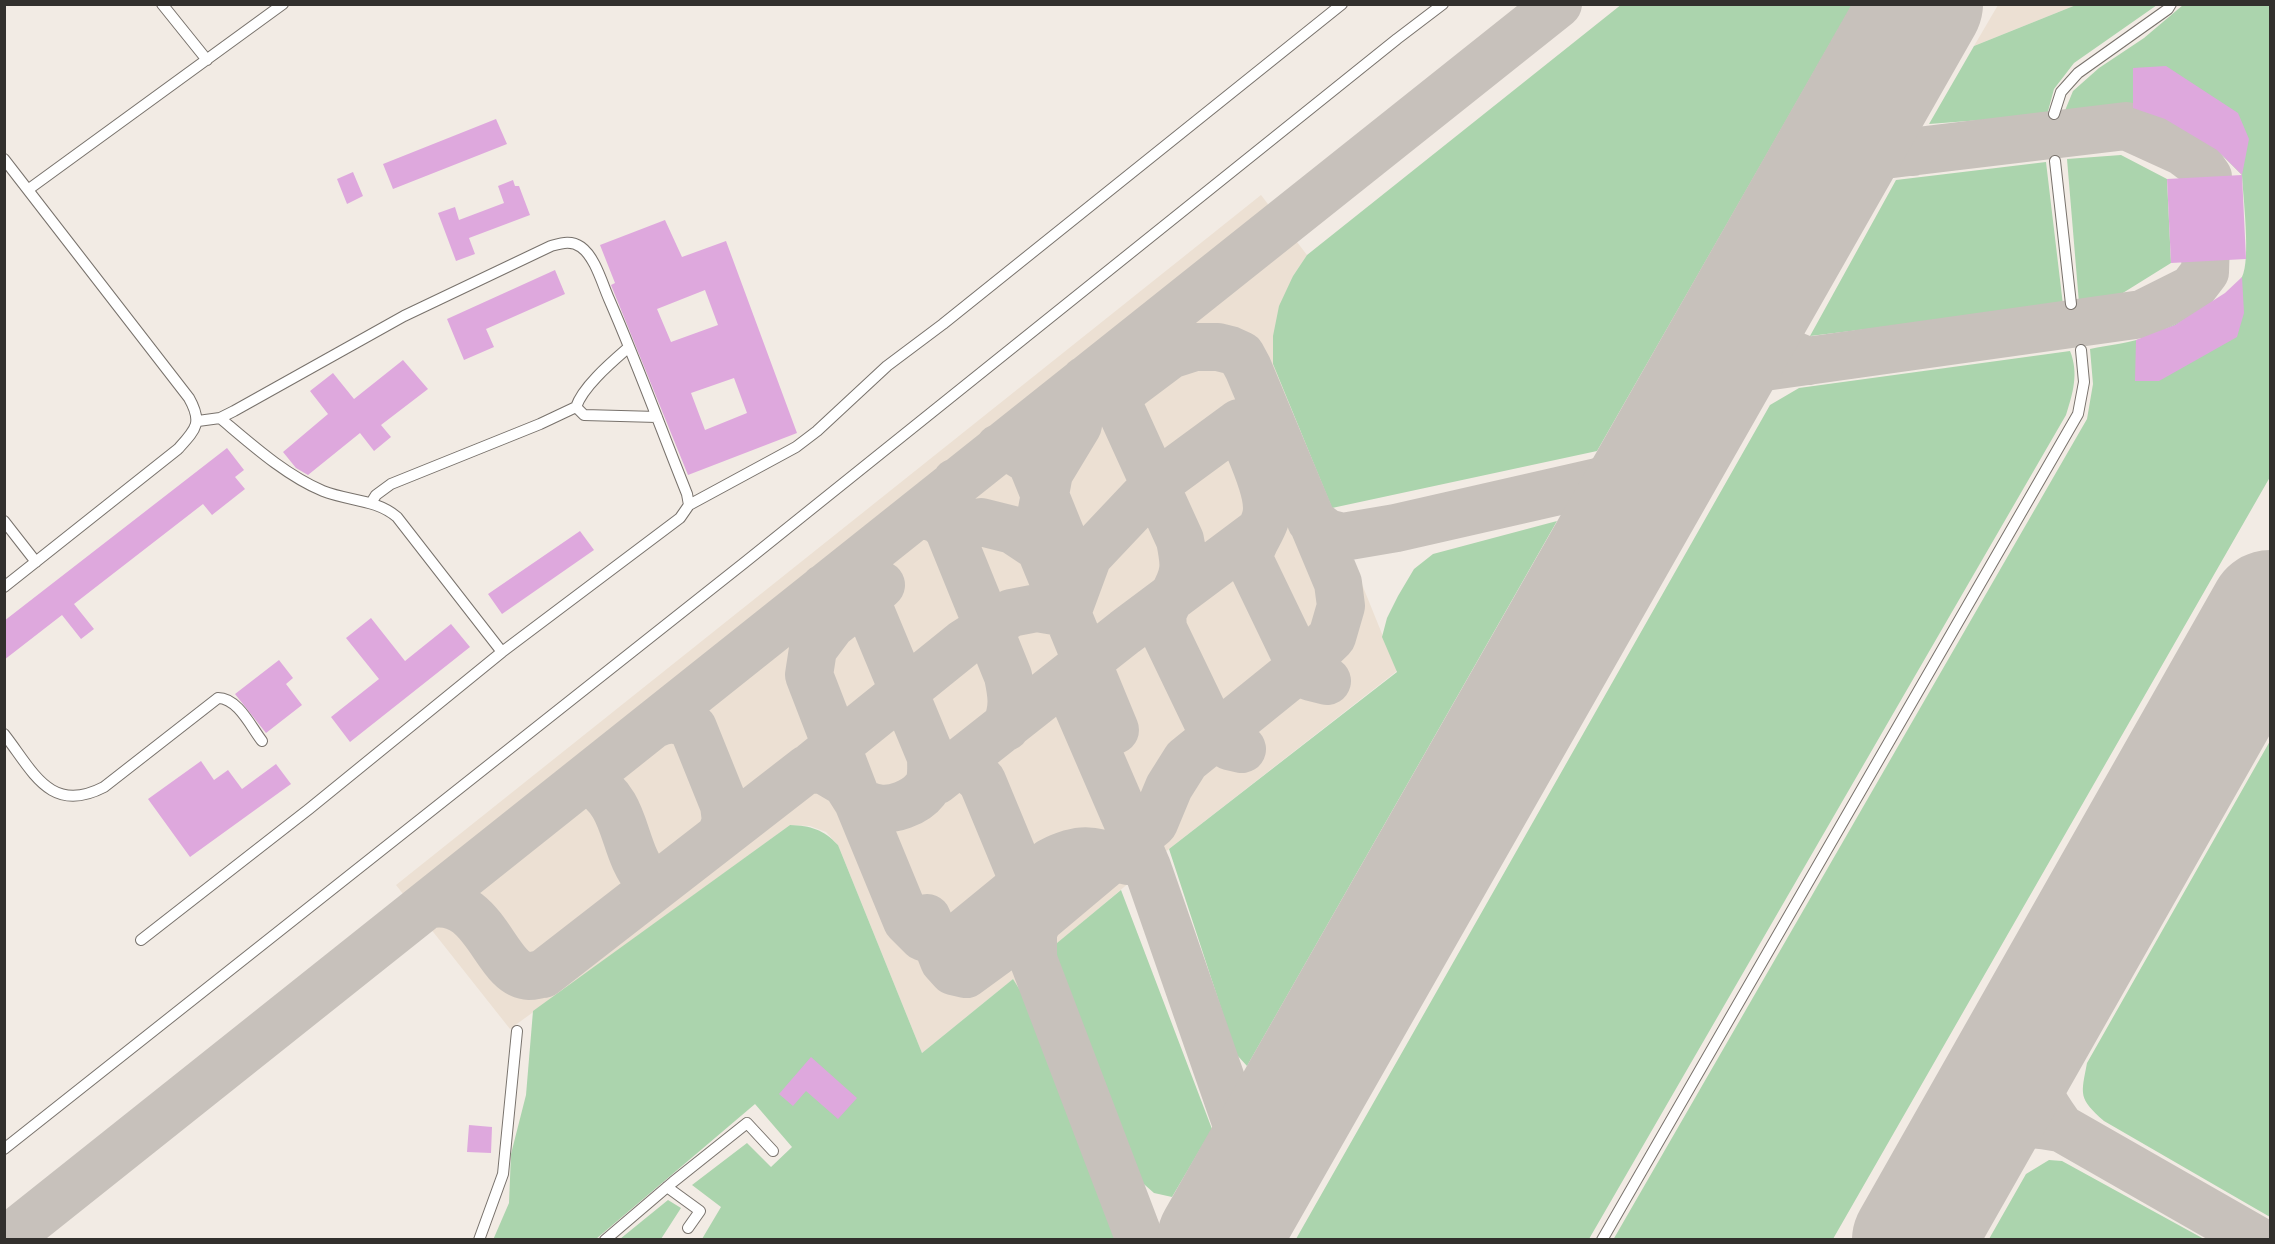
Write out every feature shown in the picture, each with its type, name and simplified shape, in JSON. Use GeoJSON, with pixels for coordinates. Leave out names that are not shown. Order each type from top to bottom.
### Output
{"type":"FeatureCollection","features":[{"type":"Feature","properties":{"kind":"lane"},"geometry":{"type":"LineString","coordinates":[[162,4],[207,60]]}},
{"type":"Feature","properties":{"kind":"lane"},"geometry":{"type":"LineString","coordinates":[[29,189],[283,4]]}},
{"type":"Feature","properties":{"kind":"lane"},"geometry":{"type":"LineString","coordinates":[[141,940],[318,802],[502,652],[680,518],[689,505],[796,447],[817,431],[887,366],[952,317],[1342,4]]}},
{"type":"Feature","properties":{"kind":"lane"},"geometry":{"type":"LineString","coordinates":[[4,1149],[735,571],[1443,4]]}},
{"type":"Feature","properties":{"kind":"lane"},"geometry":{"type":"LineString","coordinates":[[2054,114],[2061,92],[2078,73],[2168,9],[2171,4]]}},
{"type":"Feature","properties":{"kind":"lane"},"geometry":{"type":"LineString","coordinates":[[4,159],[189,399],[198,421],[193,433],[178,448],[4,587]]}},
{"type":"Feature","properties":{"kind":"lane"},"geometry":{"type":"LineString","coordinates":[[2055,161],[2071,304]]}},
{"type":"Feature","properties":{"kind":"lane"},"geometry":{"type":"LineString","coordinates":[[198,421],[220,418],[404,316],[551,246],[564,242],[574,243],[583,248],[592,261],[657,417],[689,505]]}},
{"type":"Feature","properties":{"kind":"lane"},"geometry":{"type":"LineString","coordinates":[[371,503],[376,495],[391,484],[540,424],[576,407],[583,395],[629,347]]}},
{"type":"Feature","properties":{"kind":"lane"},"geometry":{"type":"LineString","coordinates":[[1602,1239],[2079,414],[2084,382],[2082,350]]}},
{"type":"Feature","properties":{"kind":"lane"},"geometry":{"type":"LineString","coordinates":[[576,407],[584,415],[657,417]]}},
{"type":"Feature","properties":{"kind":"lane"},"geometry":{"type":"LineString","coordinates":[[220,418],[279,466],[303,482],[340,497],[371,503],[388,510],[397,517],[502,652]]}},
{"type":"Feature","properties":{"kind":"lane"},"geometry":{"type":"LineString","coordinates":[[4,521],[36,562]]}},
{"type":"Feature","properties":{"kind":"lane"},"geometry":{"type":"LineString","coordinates":[[4,734],[45,786],[60,796],[74,798],[91,794],[104,787],[218,698],[226,698],[234,703],[262,741]]}},
{"type":"Feature","properties":{"kind":"lane"},"geometry":{"type":"LineString","coordinates":[[479,1239],[503,1174],[517,1030]]}},
{"type":"Feature","properties":{"kind":"lane"},"geometry":{"type":"LineString","coordinates":[[605,1239],[747,1123],[773,1151]]}},
{"type":"Feature","properties":{"kind":"lane"},"geometry":{"type":"LineString","coordinates":[[666,1187],[700,1211],[688,1228]]}},
{"type":"Feature","properties":{"kind":"shaded area"},"geometry":{"type":"Polygon","coordinates":[[[1998,5],[2076,5],[1974,46],[1998,5]]]}},
{"type":"Feature","properties":{"kind":"shaded area"},"geometry":{"type":"Polygon","coordinates":[[[1261,195],[1307,255],[1293,276],[1273,364],[1397,671],[1169,849],[1052,948],[1064,989],[1028,1003],[1013,979],[922,1053],[838,845],[826,832],[810,826],[790,825],[510,1029],[396,885],[1261,195]]]}},
{"type":"Feature","properties":{"kind":"green space"},"geometry":{"type":"Polygon","coordinates":[[[1622,4],[1852,5],[1597,451],[1332,508],[1273,364],[1273,336],[1279,306],[1293,276],[1307,255],[1622,4]]]}},
{"type":"Feature","properties":{"kind":"green space"},"geometry":{"type":"Polygon","coordinates":[[[2076,5],[2157,5],[2074,63],[2054,89],[2047,115],[1929,124],[1974,46],[2076,5]]]}},
{"type":"Feature","properties":{"kind":"green space"},"geometry":{"type":"Polygon","coordinates":[[[2183,5],[2270,5],[2270,477],[1833,1239],[1613,1240],[2087,419],[2093,384],[2090,349],[2142,338],[2171,326],[2214,302],[2242,277],[2245,269],[2246,243],[2242,175],[2217,150],[2165,119],[2133,108],[2064,113],[2073,91],[2099,68],[2144,38],[2183,5]]]}},
{"type":"Feature","properties":{"kind":"green space"},"geometry":{"type":"Polygon","coordinates":[[[2121,155],[2167,179],[2171,263],[2118,296],[2079,303],[2067,159],[2121,155]]]}},
{"type":"Feature","properties":{"kind":"green space"},"geometry":{"type":"Polygon","coordinates":[[[2046,162],[2063,305],[1810,336],[1896,180],[2046,162]]]}},
{"type":"Feature","properties":{"kind":"green space"},"geometry":{"type":"Polygon","coordinates":[[[2070,351],[2075,375],[2066,415],[1589,1239],[1296,1239],[1770,405],[1799,388],[2070,351]]]}},
{"type":"Feature","properties":{"kind":"green space"},"geometry":{"type":"Polygon","coordinates":[[[1557,521],[1247,1066],[1236,1054],[1169,849],[1397,672],[1382,637],[1387,618],[1414,569],[1433,554],[1557,521]]]}},
{"type":"Feature","properties":{"kind":"green space"},"geometry":{"type":"Polygon","coordinates":[[[2270,741],[2270,1217],[2104,1121],[2086,1101],[2083,1082],[2087,1063],[2270,741]]]}},
{"type":"Feature","properties":{"kind":"green space"},"geometry":{"type":"Polygon","coordinates":[[[790,825],[816,829],[838,845],[922,1053],[1013,979],[1028,1003],[1121,1239],[702,1239],[721,1207],[692,1185],[747,1143],[771,1167],[792,1147],[755,1104],[596,1239],[493,1240],[509,1203],[511,1154],[526,1095],[533,1011],[790,825]]]}},
{"type":"Feature","properties":{"kind":"green space"},"geometry":{"type":"Polygon","coordinates":[[[1121,890],[1212,1129],[1172,1197],[1154,1193],[1137,1178],[1064,989],[1051,948],[1121,890]]]}},
{"type":"Feature","properties":{"kind":"green space"},"geometry":{"type":"Polygon","coordinates":[[[2049,1160],[2062,1161],[2204,1239],[1989,1239],[2026,1174],[2049,1160]]]}},
{"type":"Feature","properties":{"kind":"green space"},"geometry":{"type":"Polygon","coordinates":[[[668,1200],[681,1208],[661,1239],[620,1239],[668,1200]]]}},
{"type":"Feature","properties":{"kind":"building"},"geometry":{"type":"Polygon","coordinates":[[[2166,66],[2238,113],[2249,139],[2242,175],[2217,150],[2165,119],[2133,108],[2133,68],[2166,66]]]}},
{"type":"Feature","properties":{"kind":"building"},"geometry":{"type":"Polygon","coordinates":[[[496,119],[507,144],[393,189],[383,164],[496,119]]]}},
{"type":"Feature","properties":{"kind":"building"},"geometry":{"type":"Polygon","coordinates":[[[353,172],[363,196],[347,204],[337,179],[353,172]]]}},
{"type":"Feature","properties":{"kind":"building"},"geometry":{"type":"Polygon","coordinates":[[[2242,175],[2246,259],[2171,263],[2167,179],[2242,175]]]}},
{"type":"Feature","properties":{"kind":"building"},"geometry":{"type":"Polygon","coordinates":[[[513,180],[515,186],[519,186],[530,215],[469,238],[475,254],[456,261],[438,213],[455,207],[459,220],[504,203],[498,186],[513,180]]]}},
{"type":"Feature","properties":{"kind":"building"},"geometry":{"type":"Polygon","coordinates":[[[665,220],[682,257],[726,241],[797,433],[688,475],[611,285],[615,283],[600,245],[665,220]],[[705,290],[657,309],[671,342],[718,325],[705,290]],[[734,378],[691,393],[705,430],[747,413],[734,378]]]}},
{"type":"Feature","properties":{"kind":"building"},"geometry":{"type":"Polygon","coordinates":[[[555,270],[565,294],[486,329],[494,347],[464,360],[447,319],[555,270]]]}},
{"type":"Feature","properties":{"kind":"building"},"geometry":{"type":"Polygon","coordinates":[[[2242,277],[2244,313],[2237,337],[2159,381],[2135,381],[2136,340],[2175,325],[2225,293],[2242,277]]]}},
{"type":"Feature","properties":{"kind":"building"},"geometry":{"type":"Polygon","coordinates":[[[403,360],[428,389],[381,425],[391,437],[374,451],[360,433],[308,475],[296,468],[283,452],[328,414],[310,391],[333,373],[354,399],[403,360]]]}},
{"type":"Feature","properties":{"kind":"building"},"geometry":{"type":"Polygon","coordinates":[[[227,448],[244,470],[235,477],[245,489],[212,515],[203,504],[74,604],[94,629],[81,639],[62,615],[4,660],[4,621],[227,448]]]}},
{"type":"Feature","properties":{"kind":"building"},"geometry":{"type":"Polygon","coordinates":[[[580,531],[594,550],[502,614],[488,594],[580,531]]]}},
{"type":"Feature","properties":{"kind":"building"},"geometry":{"type":"Polygon","coordinates":[[[371,618],[405,661],[451,624],[470,647],[350,742],[331,717],[379,679],[346,638],[371,618]]]}},
{"type":"Feature","properties":{"kind":"building"},"geometry":{"type":"Polygon","coordinates":[[[279,660],[293,678],[286,684],[302,705],[266,733],[235,694],[279,660]]]}},
{"type":"Feature","properties":{"kind":"building"},"geometry":{"type":"Polygon","coordinates":[[[201,761],[214,780],[228,770],[242,789],[276,764],[291,784],[190,857],[148,799],[201,761]]]}},
{"type":"Feature","properties":{"kind":"building"},"geometry":{"type":"Polygon","coordinates":[[[811,1057],[857,1098],[838,1119],[806,1091],[793,1106],[779,1094],[811,1057]]]}},
{"type":"Feature","properties":{"kind":"building"},"geometry":{"type":"Polygon","coordinates":[[[469,1125],[492,1127],[491,1153],[467,1152],[469,1125]]]}},
{"type":"Feature","properties":{"kind":"taxiway"},"geometry":{"type":"LineString","coordinates":[[6,1240],[1558,4]]}},
{"type":"Feature","properties":{"kind":"taxiway"},"geometry":{"type":"LineString","coordinates":[[1880,77],[1868,111],[1870,125],[1880,141],[1893,152],[1913,152]]}},
{"type":"Feature","properties":{"kind":"taxiway"},"geometry":{"type":"LineString","coordinates":[[1311,521],[1327,533],[1343,537],[1396,528],[1598,482],[1633,468],[1663,450],[1689,414],[1709,392],[1729,377],[1750,369],[2142,314],[2192,289],[2205,272],[2208,177],[2199,164],[2183,152],[2126,126],[1876,156],[1838,170],[1817,191]]}},
{"type":"Feature","properties":{"kind":"taxiway"},"geometry":{"type":"LineString","coordinates":[[1766,279],[1758,304],[1759,313],[1768,331],[1782,348],[1809,361]]}},
{"type":"Feature","properties":{"kind":"taxiway"},"geometry":{"type":"LineString","coordinates":[[1029,928],[1154,823],[1169,787],[1186,760],[1301,667],[1332,637],[1341,606],[1338,583],[1241,355],[1218,347],[1195,347],[1170,355],[1122,391]]}},
{"type":"Feature","properties":{"kind":"taxiway"},"geometry":{"type":"LineString","coordinates":[[1085,380],[1102,386],[1115,397],[1180,540],[1183,569],[1173,596]]}},
{"type":"Feature","properties":{"kind":"taxiway"},"geometry":{"type":"LineString","coordinates":[[813,765],[964,643],[1011,613],[1037,608],[1067,613],[1088,556],[1156,484],[1239,423],[1256,424],[1267,429],[1279,446]]}},
{"type":"Feature","properties":{"kind":"taxiway"},"geometry":{"type":"LineString","coordinates":[[1042,510],[1049,473],[1078,425]]}},
{"type":"Feature","properties":{"kind":"taxiway"},"geometry":{"type":"LineString","coordinates":[[1245,438],[1261,479],[1267,511],[1249,559],[1301,667],[1311,677],[1327,681]]}},
{"type":"Feature","properties":{"kind":"taxiway"},"geometry":{"type":"LineString","coordinates":[[999,448],[1010,448],[1031,461],[1078,577]]}},
{"type":"Feature","properties":{"kind":"taxiway"},"geometry":{"type":"LineString","coordinates":[[956,482],[948,504],[948,528],[981,522],[1013,530],[1040,548],[1115,730]]}},
{"type":"Feature","properties":{"kind":"taxiway"},"geometry":{"type":"LineString","coordinates":[[1577,487],[1595,492],[1606,501],[1612,511],[1611,538],[1594,580]]}},
{"type":"Feature","properties":{"kind":"taxiway"},"geometry":{"type":"LineString","coordinates":[[922,514],[938,519],[948,528],[1008,676],[1012,702],[1006,727]]}},
{"type":"Feature","properties":{"kind":"taxiway"},"geometry":{"type":"LineString","coordinates":[[936,781],[1125,632],[1260,531]]}},
{"type":"Feature","properties":{"kind":"taxiway"},"geometry":{"type":"LineString","coordinates":[[824,588],[846,587],[855,591],[860,594],[865,598],[931,757],[928,786],[921,795],[903,805],[883,809],[858,802],[809,675],[813,649],[831,625],[881,585]]}},
{"type":"Feature","properties":{"kind":"taxiway"},"geometry":{"type":"LineString","coordinates":[[1169,599],[1162,614],[1163,629],[1214,735],[1229,746],[1242,749]]}},
{"type":"Feature","properties":{"kind":"taxiway"},"geometry":{"type":"LineString","coordinates":[[1050,692],[1062,693],[1074,698],[1147,867],[1239,1131],[1244,1165],[1241,1199]]}},
{"type":"Feature","properties":{"kind":"taxiway"},"geometry":{"type":"LineString","coordinates":[[655,724],[665,720],[675,720],[693,728],[724,805],[726,821],[721,835]]}},
{"type":"Feature","properties":{"kind":"taxiway"},"geometry":{"type":"LineString","coordinates":[[927,918],[944,961],[953,971],[966,974],[1029,928],[1031,909],[1028,892],[982,781],[970,770],[951,768]]}},
{"type":"Feature","properties":{"kind":"taxiway"},"geometry":{"type":"LineString","coordinates":[[427,905],[447,904],[463,910],[476,921],[507,963],[517,972],[529,976],[543,974],[807,769],[824,770],[846,783],[858,802],[907,921],[923,937],[937,942],[956,939],[1050,862],[1061,857],[1071,853],[1089,851],[1128,861]]}},
{"type":"Feature","properties":{"kind":"taxiway"},"geometry":{"type":"LineString","coordinates":[[578,785],[589,782],[602,791],[618,814],[639,868],[648,880],[662,881]]}},
{"type":"Feature","properties":{"kind":"taxiway"},"geometry":{"type":"LineString","coordinates":[[1039,919],[1033,932],[1033,959],[1140,1240]]}},
{"type":"Feature","properties":{"kind":"taxiway"},"geometry":{"type":"LineString","coordinates":[[2031,1029],[2030,1059],[2034,1082],[2044,1103],[2061,1128]]}},
{"type":"Feature","properties":{"kind":"taxiway"},"geometry":{"type":"LineString","coordinates":[[1229,1098],[1246,1113],[1268,1118],[1283,1113],[1298,1100]]}},
{"type":"Feature","properties":{"kind":"taxiway"},"geometry":{"type":"LineString","coordinates":[[1961,1152],[1981,1132],[2000,1125],[2020,1123],[2061,1128],[2257,1240]]}},
{"type":"Feature","properties":{"kind":"taxiway"},"geometry":{"type":"LineString","coordinates":[[1209,1240],[1222,1233]]}},
{"type":"Feature","properties":{"kind":"runway"},"geometry":{"type":"LineString","coordinates":[[1218,1240],[1922,4]]}},
{"type":"Feature","properties":{"kind":"runway"},"geometry":{"type":"LineString","coordinates":[[1913,1240],[2270,611]]}}]}
